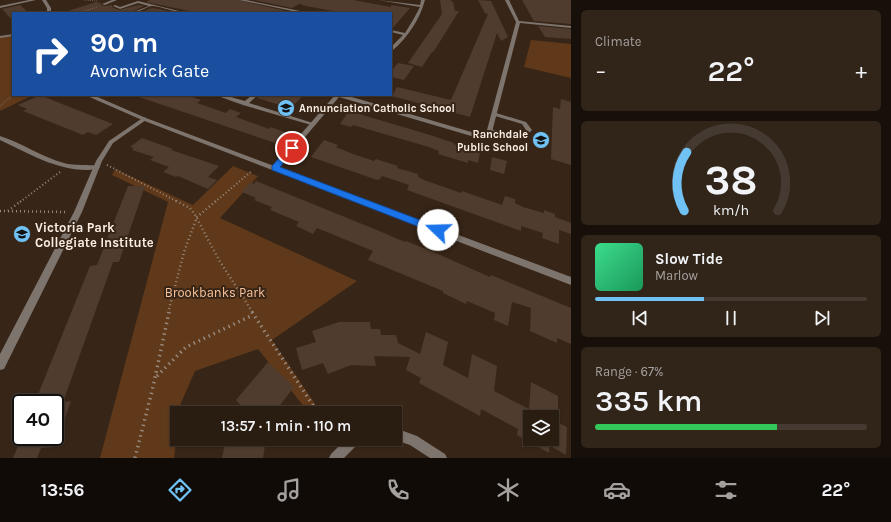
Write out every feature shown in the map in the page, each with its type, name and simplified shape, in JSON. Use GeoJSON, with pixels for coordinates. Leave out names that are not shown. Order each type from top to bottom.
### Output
{"type":"FeatureCollection","features":[{"type":"Feature","properties":{"kind":"street"},"geometry":{"type":"LineString","coordinates":[[0,7],[30,0]]}},
{"type":"Feature","properties":{"kind":"street"},"geometry":{"type":"LineString","coordinates":[[0,7],[34,0]]}},
{"type":"Feature","properties":{"kind":"street"},"geometry":{"type":"LineString","coordinates":[[44,0],[49,8],[49,12]]}},
{"type":"Feature","properties":{"kind":"street"},"geometry":{"type":"LineString","coordinates":[[104,4],[115,0]]}},
{"type":"Feature","properties":{"kind":"street"},"geometry":{"type":"LineString","coordinates":[[133,0],[181,12]]}},
{"type":"Feature","properties":{"kind":"street"},"geometry":{"type":"LineString","coordinates":[[242,0],[303,12]]}},
{"type":"Feature","properties":{"kind":"street"},"geometry":{"type":"LineString","coordinates":[[380,0],[422,6]]}},
{"type":"Feature","properties":{"kind":"street"},"geometry":{"type":"LineString","coordinates":[[392,48],[398,44],[406,34],[422,6],[423,0]]}},
{"type":"Feature","properties":{"kind":"street"},"geometry":{"type":"LineString","coordinates":[[490,131],[518,22],[507,0]]}},
{"type":"Feature","properties":{"kind":"street"},"geometry":{"type":"LineString","coordinates":[[115,6],[120,8],[138,2]]}},
{"type":"Feature","properties":{"kind":"street"},"geometry":{"type":"LineString","coordinates":[[136,12],[153,5]]}},
{"type":"Feature","properties":{"kind":"street"},"geometry":{"type":"LineString","coordinates":[[518,22],[571,27]]}},
{"type":"Feature","properties":{"kind":"street"},"geometry":{"type":"LineString","coordinates":[[392,31],[406,34]]}},
{"type":"Feature","properties":{"kind":"street"},"geometry":{"type":"LineString","coordinates":[[0,37],[12,35]]}},
{"type":"Feature","properties":{"kind":"street"},"geometry":{"type":"LineString","coordinates":[[90,96],[144,119],[571,281]]}},
{"type":"Feature","properties":{"kind":"street"},"geometry":{"type":"LineString","coordinates":[[221,96],[313,124]]}},
{"type":"Feature","properties":{"kind":"street"},"geometry":{"type":"LineString","coordinates":[[245,104],[254,96]]}},
{"type":"Feature","properties":{"kind":"street"},"geometry":{"type":"LineString","coordinates":[[275,168],[337,96]]}},
{"type":"Feature","properties":{"kind":"street"},"geometry":{"type":"LineString","coordinates":[[341,96],[478,136],[490,131],[507,136],[518,136],[525,134],[529,130],[524,123],[494,114]]}},
{"type":"Feature","properties":{"kind":"street"},"geometry":{"type":"LineString","coordinates":[[0,365],[78,212],[98,164],[111,142],[144,119]]}},
{"type":"Feature","properties":{"kind":"street"},"geometry":{"type":"LineString","coordinates":[[0,138],[67,166],[77,168],[98,164]]}},
{"type":"Feature","properties":{"kind":"street"},"geometry":{"type":"LineString","coordinates":[[402,436],[413,440],[441,458]]}},
{"type":"Feature","properties":{"kind":"street"},"geometry":{"type":"LineString","coordinates":[[335,458],[348,446]]}},
{"type":"Feature","properties":{"kind":"path"},"geometry":{"type":"LineString","coordinates":[[82,12],[98,6]]}},
{"type":"Feature","properties":{"kind":"path"},"geometry":{"type":"LineString","coordinates":[[0,106],[13,96]]}},
{"type":"Feature","properties":{"kind":"path"},"geometry":{"type":"LineString","coordinates":[[98,164],[169,196],[190,208],[197,217],[214,253],[313,406]]}},
{"type":"Feature","properties":{"kind":"path"},"geometry":{"type":"LineString","coordinates":[[8,211],[67,166]]}},
{"type":"Feature","properties":{"kind":"path"},"geometry":{"type":"LineString","coordinates":[[135,458],[156,377],[176,276],[197,217],[252,170]]}},
{"type":"Feature","properties":{"kind":"path"},"geometry":{"type":"LineString","coordinates":[[0,210],[78,212]]}},
{"type":"Feature","properties":{"kind":"path"},"geometry":{"type":"LineString","coordinates":[[156,377],[186,348],[253,314]]}},
{"type":"Feature","properties":{"kind":"green space"},"geometry":{"type":"Polygon","coordinates":[[[12,35],[12,96],[31,96],[0,111],[0,37],[12,35]]]}},
{"type":"Feature","properties":{"kind":"green space"},"geometry":{"type":"Polygon","coordinates":[[[531,40],[571,44],[571,78],[524,67],[531,40]]]}},
{"type":"Feature","properties":{"kind":"green space","name":"Brookbanks Park"},"geometry":{"type":"Polygon","coordinates":[[[233,166],[258,176],[220,218],[357,281],[272,340],[316,406],[303,406],[258,349],[195,371],[180,406],[170,406],[170,446],[176,446],[174,458],[100,458],[168,202],[112,175],[115,169],[193,205],[233,166]]]}},
{"type":"Feature","properties":{"kind":"building"},"geometry":{"type":"Polygon","coordinates":[[[150,0],[238,0],[286,11],[194,12],[146,2],[150,0]]]}},
{"type":"Feature","properties":{"kind":"building"},"geometry":{"type":"Polygon","coordinates":[[[254,0],[353,0],[391,7],[391,5],[410,8],[392,29],[392,12],[338,12],[301,5],[301,3],[292,8],[254,0]]]}},
{"type":"Feature","properties":{"kind":"building"},"geometry":{"type":"Polygon","coordinates":[[[440,0],[450,0],[453,2],[455,11],[459,11],[422,67],[408,63],[442,14],[440,0]]]}},
{"type":"Feature","properties":{"kind":"building"},"geometry":{"type":"Polygon","coordinates":[[[478,0],[491,1],[508,37],[501,41],[497,33],[470,117],[392,96],[397,87],[451,100],[488,14],[485,13],[478,0]]]}},
{"type":"Feature","properties":{"kind":"building"},"geometry":{"type":"Polygon","coordinates":[[[522,0],[571,0],[571,24],[534,21],[522,0]]]}},
{"type":"Feature","properties":{"kind":"building"},"geometry":{"type":"Polygon","coordinates":[[[96,2],[105,6],[112,5],[112,7],[119,10],[138,5],[144,6],[132,12],[68,11],[96,2]]]}},
{"type":"Feature","properties":{"kind":"building"},"geometry":{"type":"Polygon","coordinates":[[[20,5],[28,12],[12,12],[12,20],[2,9],[20,5]]]}},
{"type":"Feature","properties":{"kind":"building"},"geometry":{"type":"Polygon","coordinates":[[[152,8],[172,12],[141,12],[152,8]]]}},
{"type":"Feature","properties":{"kind":"building"},"geometry":{"type":"Polygon","coordinates":[[[538,26],[571,29],[571,39],[545,37],[538,26]]]}},
{"type":"Feature","properties":{"kind":"building"},"geometry":{"type":"Polygon","coordinates":[[[398,63],[414,66],[404,80],[392,77],[392,70],[398,63]]]}},
{"type":"Feature","properties":{"kind":"building"},"geometry":{"type":"Polygon","coordinates":[[[38,96],[43,96],[113,124],[96,135],[88,132],[83,135],[23,111],[27,109],[18,105],[38,96]]]}},
{"type":"Feature","properties":{"kind":"building"},"geometry":{"type":"Polygon","coordinates":[[[189,96],[201,100],[197,103],[226,113],[230,109],[241,113],[236,117],[269,129],[270,127],[285,132],[275,143],[139,97],[189,96]]]}},
{"type":"Feature","properties":{"kind":"building"},"geometry":{"type":"Polygon","coordinates":[[[258,96],[303,96],[290,108],[257,98],[258,96]]]}},
{"type":"Feature","properties":{"kind":"building"},"geometry":{"type":"Polygon","coordinates":[[[561,99],[571,102],[571,165],[551,159],[553,107],[560,109],[561,99]]]}},
{"type":"Feature","properties":{"kind":"building"},"geometry":{"type":"Polygon","coordinates":[[[349,111],[430,135],[480,152],[478,163],[468,160],[468,163],[438,154],[439,151],[429,147],[353,125],[351,127],[340,124],[349,111]]]}},
{"type":"Feature","properties":{"kind":"building"},"geometry":{"type":"Polygon","coordinates":[[[142,138],[173,149],[171,150],[219,166],[208,177],[217,180],[208,189],[178,176],[176,177],[163,172],[169,167],[150,160],[154,157],[132,150],[134,148],[130,147],[142,138]]]}},
{"type":"Feature","properties":{"kind":"building"},"geometry":{"type":"Polygon","coordinates":[[[324,140],[338,145],[336,147],[353,154],[374,161],[376,159],[398,166],[397,168],[418,174],[418,177],[424,180],[461,193],[462,191],[502,205],[505,196],[515,199],[515,203],[523,207],[544,213],[544,210],[555,214],[555,217],[571,223],[571,234],[559,230],[559,244],[542,238],[543,233],[521,226],[521,231],[407,190],[409,185],[382,176],[377,180],[311,157],[324,140]]]}},
{"type":"Feature","properties":{"kind":"building"},"geometry":{"type":"Polygon","coordinates":[[[492,157],[507,161],[504,174],[490,170],[492,157]]]}},
{"type":"Feature","properties":{"kind":"building"},"geometry":{"type":"Polygon","coordinates":[[[256,181],[405,242],[406,241],[431,251],[490,277],[491,275],[571,308],[571,344],[557,338],[557,343],[530,331],[531,308],[512,302],[508,326],[494,320],[495,313],[467,301],[466,304],[443,293],[443,291],[368,260],[373,251],[317,228],[313,234],[296,226],[299,222],[270,210],[272,207],[254,200],[256,198],[242,192],[251,182],[254,184],[256,181]]]}},
{"type":"Feature","properties":{"kind":"building"},"geometry":{"type":"Polygon","coordinates":[[[128,186],[145,186],[119,262],[113,262],[64,399],[64,394],[38,394],[90,266],[97,265],[128,186]]]}},
{"type":"Feature","properties":{"kind":"building"},"geometry":{"type":"Polygon","coordinates":[[[339,322],[370,322],[371,329],[380,329],[381,335],[396,335],[398,343],[420,354],[426,332],[448,342],[443,365],[468,378],[472,354],[497,366],[494,391],[529,409],[531,382],[558,396],[558,410],[523,410],[523,438],[517,435],[518,429],[481,409],[480,416],[419,383],[421,378],[406,370],[410,357],[374,356],[376,366],[351,365],[328,374],[323,363],[302,370],[296,348],[316,342],[312,331],[339,322]]]}},
{"type":"Feature","properties":{"kind":"building"},"geometry":{"type":"Polygon","coordinates":[[[268,362],[294,387],[279,406],[241,406],[236,400],[268,362]]]}},
{"type":"Feature","properties":{"kind":"building"},"geometry":{"type":"Polygon","coordinates":[[[71,401],[64,421],[64,402],[71,401]]]}},
{"type":"Feature","properties":{"kind":"building"},"geometry":{"type":"Polygon","coordinates":[[[559,423],[567,427],[566,455],[552,447],[559,446],[559,423]]]}},
{"type":"Feature","properties":{"kind":"building"},"geometry":{"type":"Polygon","coordinates":[[[18,446],[55,446],[41,448],[37,458],[13,458],[18,446]]]}},
{"type":"Feature","properties":{"kind":"building"},"geometry":{"type":"Polygon","coordinates":[[[224,446],[265,446],[263,458],[222,458],[224,446]]]}},
{"type":"Feature","properties":{"kind":"building"},"geometry":{"type":"Polygon","coordinates":[[[537,446],[550,446],[549,453],[537,446]]]}},
{"type":"Feature","properties":{"kind":"place","name":"Annunciation Catholic School"},"geometry":{"type":"Point","coordinates":[286,108]}},
{"type":"Feature","properties":{"kind":"place","name":"Ranchdale Public School"},"geometry":{"type":"Point","coordinates":[541,140]}},
{"type":"Feature","properties":{"kind":"place","name":"Victoria Park Collegiate Institute"},"geometry":{"type":"Point","coordinates":[22,234]}},
{"type":"Feature","properties":{"kind":"route"},"geometry":{"type":"LineString","coordinates":[[292,148],[275,168],[438,230]]}}]}
